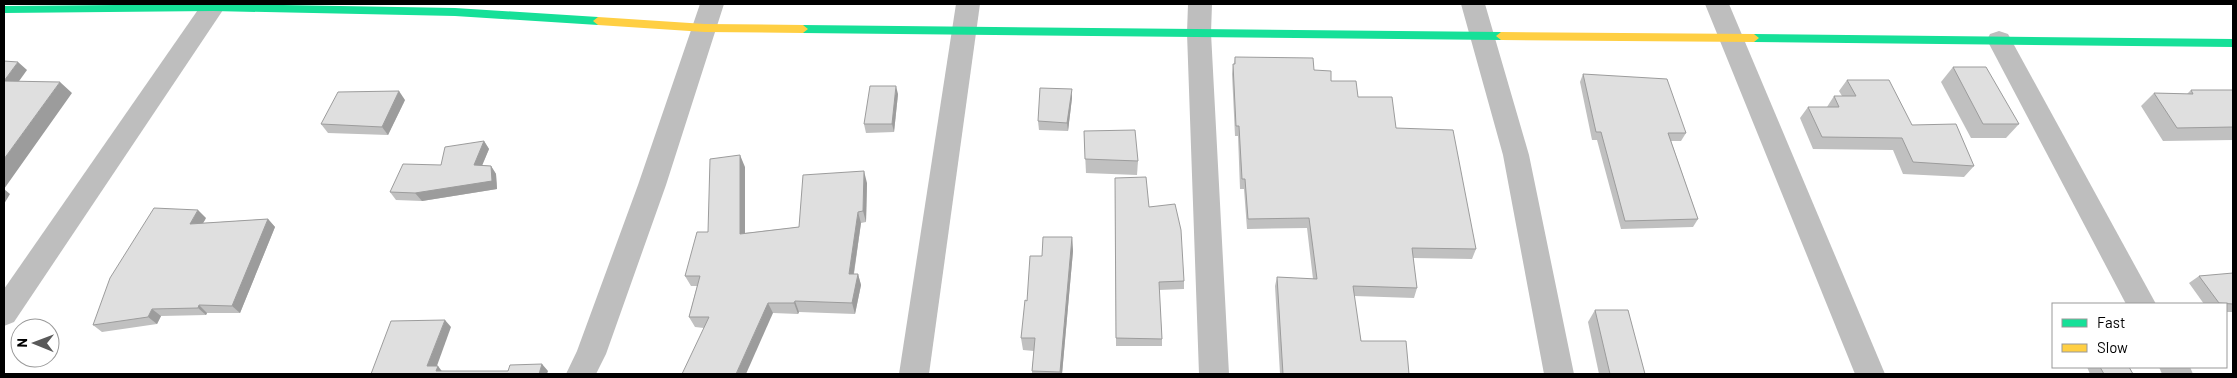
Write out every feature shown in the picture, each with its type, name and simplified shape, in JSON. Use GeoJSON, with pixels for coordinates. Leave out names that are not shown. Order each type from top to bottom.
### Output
{"type":"FeatureCollection","features":[{"type":"Feature","properties":{"kind":"street"},"geometry":{"type":"LineString","coordinates":[[1200,4],[1199,32],[1214,374]]}},
{"type":"Feature","properties":{"kind":"street"},"geometry":{"type":"LineString","coordinates":[[1473,4],[1516,155],[1559,374]]}},
{"type":"Feature","properties":{"kind":"street"},"geometry":{"type":"LineString","coordinates":[[1717,4],[1870,374]]}},
{"type":"Feature","properties":{"kind":"street"},"geometry":{"type":"LineString","coordinates":[[4,313],[214,5]]}},
{"type":"Feature","properties":{"kind":"street"},"geometry":{"type":"LineString","coordinates":[[4,10],[214,5],[457,8],[709,16],[967,17],[1199,32],[2233,42]]}},
{"type":"Feature","properties":{"kind":"street"},"geometry":{"type":"LineString","coordinates":[[581,374],[591,354],[652,185],[709,16]]}},
{"type":"Feature","properties":{"kind":"street"},"geometry":{"type":"LineString","coordinates":[[914,374],[967,17]]}},
{"type":"Feature","properties":{"kind":"street"},"geometry":{"type":"LineString","coordinates":[[2000,40],[2140,303]]}},
{"type":"Feature","properties":{"kind":"building"},"geometry":{"type":"Polygon","coordinates":[[[1235,57],[1313,58],[1314,70],[1331,71],[1331,81],[1356,81],[1358,97],[1392,97],[1396,128],[1453,130],[1476,249],[1412,248],[1417,288],[1353,286],[1361,341],[1406,341],[1409,374],[1283,374],[1277,277],[1317,279],[1309,218],[1248,219],[1245,179],[1242,179],[1239,126],[1236,126],[1233,64],[1235,64],[1235,57]]]}},
{"type":"Feature","properties":{"kind":"building"},"geometry":{"type":"Polygon","coordinates":[[[4,61],[18,62],[4,81],[4,61]]]}},
{"type":"Feature","properties":{"kind":"building"},"geometry":{"type":"Polygon","coordinates":[[[1953,67],[1986,67],[2019,124],[1983,124],[1953,67]]]}},
{"type":"Feature","properties":{"kind":"building"},"geometry":{"type":"Polygon","coordinates":[[[1583,74],[1667,79],[1686,133],[1668,133],[1698,219],[1625,221],[1601,132],[1596,132],[1583,74]]]}},
{"type":"Feature","properties":{"kind":"building"},"geometry":{"type":"Polygon","coordinates":[[[1847,80],[1889,80],[1912,125],[1956,124],[1974,166],[1913,162],[1902,138],[1822,137],[1808,107],[1839,107],[1834,96],[1856,96],[1847,80]]]}},
{"type":"Feature","properties":{"kind":"building"},"geometry":{"type":"Polygon","coordinates":[[[4,82],[60,82],[4,159],[4,82]]]}},
{"type":"Feature","properties":{"kind":"building"},"geometry":{"type":"Polygon","coordinates":[[[870,86],[896,86],[892,124],[864,124],[870,86]]]}},
{"type":"Feature","properties":{"kind":"building"},"geometry":{"type":"Polygon","coordinates":[[[1040,88],[1072,89],[1067,123],[1038,121],[1040,88]]]}},
{"type":"Feature","properties":{"kind":"building"},"geometry":{"type":"Polygon","coordinates":[[[2191,90],[2233,90],[2233,127],[2177,128],[2154,93],[2193,94],[2191,90]]]}},
{"type":"Feature","properties":{"kind":"building"},"geometry":{"type":"Polygon","coordinates":[[[399,91],[382,127],[321,124],[338,92],[399,91]]]}},
{"type":"Feature","properties":{"kind":"building"},"geometry":{"type":"Polygon","coordinates":[[[1135,130],[1138,161],[1085,159],[1084,131],[1135,130]]]}},
{"type":"Feature","properties":{"kind":"building"},"geometry":{"type":"Polygon","coordinates":[[[484,141],[474,165],[491,166],[492,181],[415,193],[390,192],[403,164],[441,165],[445,147],[484,141]]]}},
{"type":"Feature","properties":{"kind":"building"},"geometry":{"type":"Polygon","coordinates":[[[740,155],[740,234],[799,227],[803,175],[864,171],[863,211],[858,212],[849,274],[858,274],[852,303],[795,301],[794,303],[768,303],[736,374],[682,374],[709,317],[689,317],[700,276],[685,276],[697,232],[708,232],[710,159],[740,155]]]}},
{"type":"Feature","properties":{"kind":"building"},"geometry":{"type":"Polygon","coordinates":[[[1146,177],[1149,207],[1175,204],[1181,230],[1184,281],[1159,282],[1162,339],[1116,338],[1115,178],[1146,177]]]}},
{"type":"Feature","properties":{"kind":"building"},"geometry":{"type":"Polygon","coordinates":[[[154,208],[198,210],[190,224],[268,219],[232,306],[199,305],[198,308],[152,309],[148,317],[93,325],[110,278],[154,208]]]}},
{"type":"Feature","properties":{"kind":"building"},"geometry":{"type":"Polygon","coordinates":[[[1043,237],[1072,237],[1060,372],[1032,371],[1035,338],[1021,338],[1025,300],[1027,301],[1030,256],[1042,256],[1043,237]]]}},
{"type":"Feature","properties":{"kind":"building"},"geometry":{"type":"Polygon","coordinates":[[[2233,273],[2233,304],[2219,303],[2199,276],[2233,273]]]}},
{"type":"Feature","properties":{"kind":"building"},"geometry":{"type":"Polygon","coordinates":[[[1595,310],[1628,310],[1645,374],[1610,374],[1595,310]]]}},
{"type":"Feature","properties":{"kind":"building"},"geometry":{"type":"Polygon","coordinates":[[[445,320],[427,366],[438,366],[436,371],[508,371],[510,365],[542,364],[539,374],[371,374],[391,321],[445,320]]]}},
{"type":"Feature","properties":{"kind":"building"},"geometry":{"type":"Polygon","coordinates":[[[2101,368],[2130,368],[2133,374],[2104,374],[2101,368]]]}},
{"type":"Feature","properties":{"kind":"traffic: fast"},"geometry":{"type":"LineString","coordinates":[[4,10],[213,7],[455,12],[598,21]]}},
{"type":"Feature","properties":{"kind":"traffic: fast"},"geometry":{"type":"LineString","coordinates":[[803,29],[1501,36]]}},
{"type":"Feature","properties":{"kind":"traffic: fast"},"geometry":{"type":"LineString","coordinates":[[1754,38],[2233,43]]}},
{"type":"Feature","properties":{"kind":"traffic: slow"},"geometry":{"type":"LineString","coordinates":[[598,21],[705,28],[803,29]]}},
{"type":"Feature","properties":{"kind":"traffic: slow"},"geometry":{"type":"LineString","coordinates":[[1501,36],[1754,38]]}}]}
